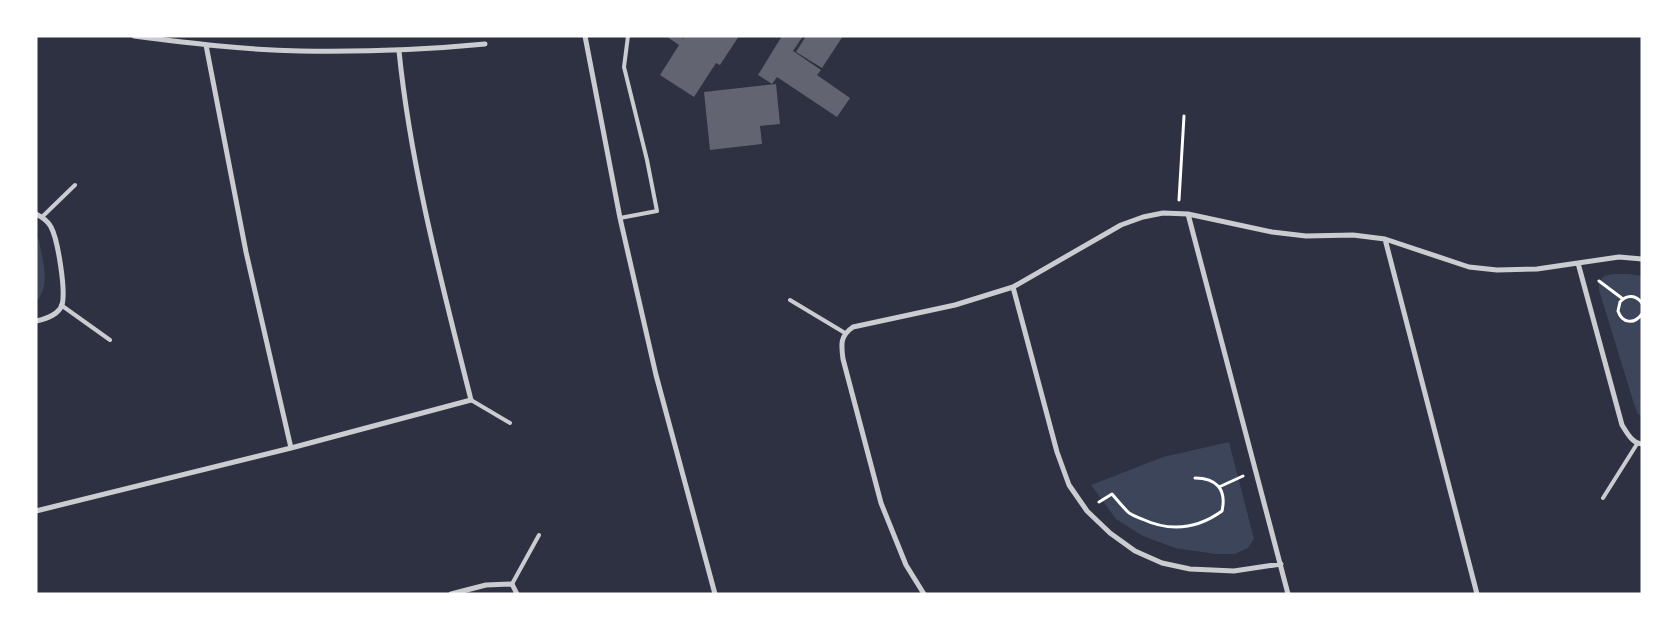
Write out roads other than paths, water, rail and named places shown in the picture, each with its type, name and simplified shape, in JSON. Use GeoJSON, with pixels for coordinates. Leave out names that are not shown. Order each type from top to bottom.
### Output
{"type":"FeatureCollection","features":[{"type":"Feature","properties":{"kind":"street"},"geometry":{"type":"LineString","coordinates":[[134,36],[206,45],[298,51],[399,51],[485,44]]}},
{"type":"Feature","properties":{"kind":"street"},"geometry":{"type":"LineString","coordinates":[[585,36],[620,218],[656,375],[715,594]]}},
{"type":"Feature","properties":{"kind":"street"},"geometry":{"type":"LineString","coordinates":[[206,45],[246,252],[291,448]]}},
{"type":"Feature","properties":{"kind":"street"},"geometry":{"type":"LineString","coordinates":[[36,511],[291,448],[471,400],[428,224],[414,158],[399,51]]}},
{"type":"Feature","properties":{"kind":"street"},"geometry":{"type":"LineString","coordinates":[[924,594],[906,564],[881,503],[843,358],[841,345],[845,332],[853,327],[955,305],[1013,287],[1121,225],[1143,217],[1163,213],[1188,214],[1280,233],[1306,236],[1353,235],[1385,239],[1469,266],[1497,270],[1537,269],[1619,257],[1642,259]]}},
{"type":"Feature","properties":{"kind":"street"},"geometry":{"type":"LineString","coordinates":[[36,214],[50,225],[54,235],[62,277],[61,305],[55,313],[46,319],[36,322]]}},
{"type":"Feature","properties":{"kind":"street"},"geometry":{"type":"LineString","coordinates":[[1188,214],[1288,594]]}},
{"type":"Feature","properties":{"kind":"street"},"geometry":{"type":"LineString","coordinates":[[1385,239],[1477,594]]}},
{"type":"Feature","properties":{"kind":"street"},"geometry":{"type":"LineString","coordinates":[[1578,263],[1622,425],[1629,436],[1639,444]]}},
{"type":"Feature","properties":{"kind":"street"},"geometry":{"type":"LineString","coordinates":[[1013,287],[1057,452],[1069,485],[1087,512],[1110,534],[1135,551],[1162,563],[1190,569],[1234,571],[1280,564]]}},
{"type":"Feature","properties":{"kind":"street"},"geometry":{"type":"LineString","coordinates":[[451,594],[486,585],[512,584],[517,594]]}},
{"type":"Feature","properties":{"kind":"lane"},"geometry":{"type":"LineString","coordinates":[[620,218],[657,211],[648,160],[624,67],[628,36]]}},
{"type":"Feature","properties":{"kind":"lane"},"geometry":{"type":"LineString","coordinates":[[42,217],[75,185]]}},
{"type":"Feature","properties":{"kind":"lane"},"geometry":{"type":"LineString","coordinates":[[790,300],[845,332]]}},
{"type":"Feature","properties":{"kind":"lane"},"geometry":{"type":"LineString","coordinates":[[61,305],[110,340]]}},
{"type":"Feature","properties":{"kind":"lane"},"geometry":{"type":"LineString","coordinates":[[471,400],[510,423]]}},
{"type":"Feature","properties":{"kind":"lane"},"geometry":{"type":"LineString","coordinates":[[1603,498],[1639,444]]}},
{"type":"Feature","properties":{"kind":"lane"},"geometry":{"type":"LineString","coordinates":[[512,584],[539,536]]}}]}
